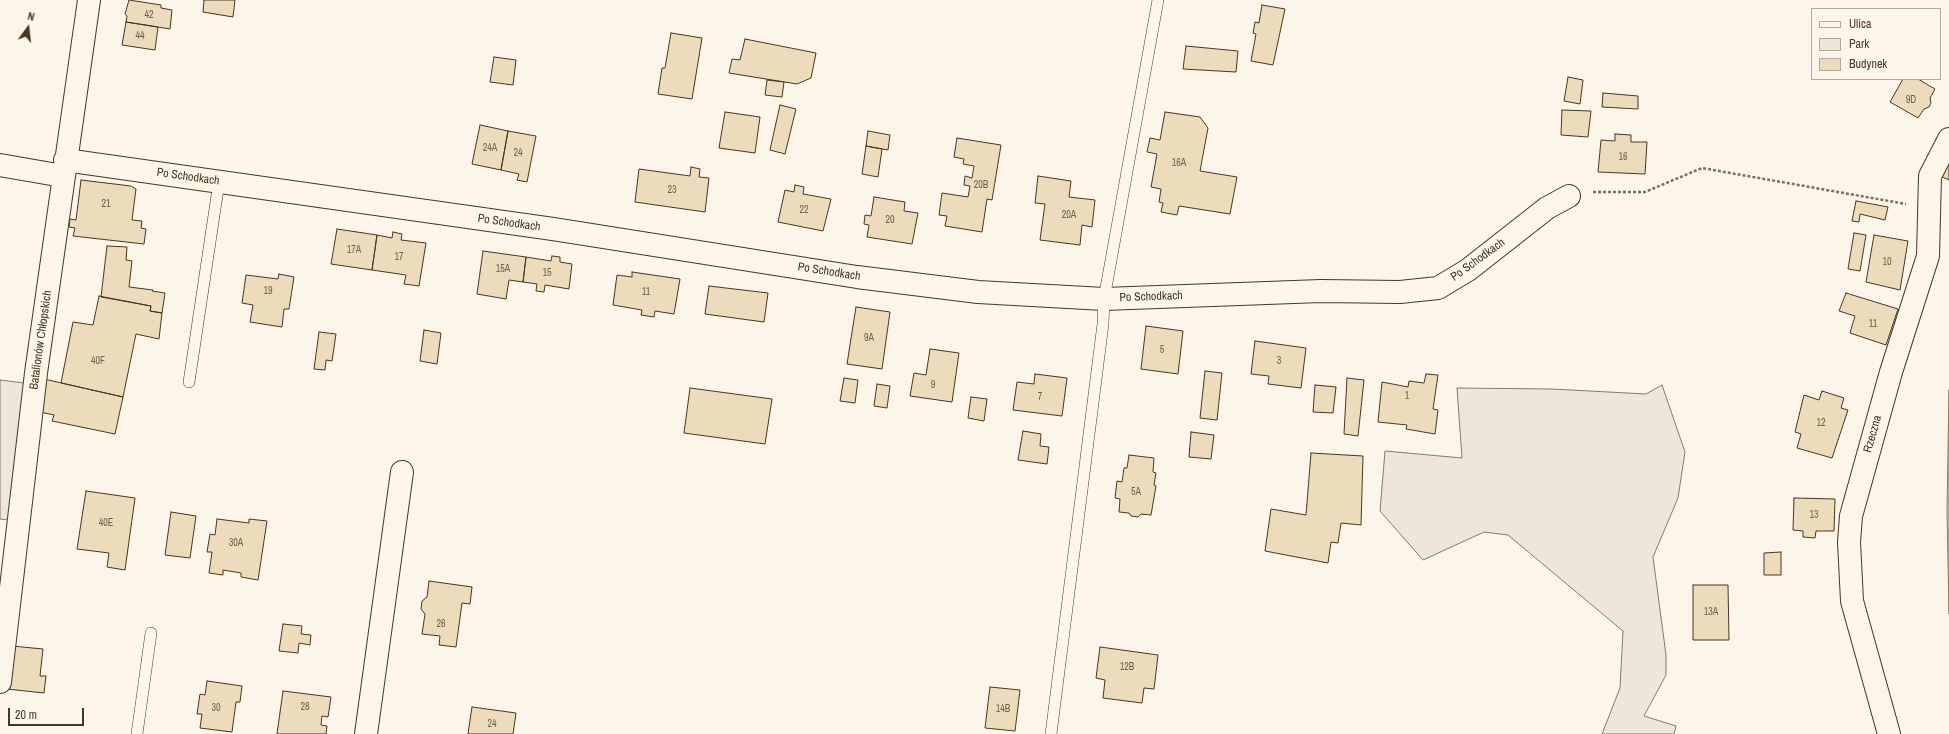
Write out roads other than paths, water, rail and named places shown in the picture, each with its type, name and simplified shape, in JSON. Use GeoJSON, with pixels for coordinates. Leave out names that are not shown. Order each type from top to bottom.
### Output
{"type":"FeatureCollection","features":[{"type":"Feature","properties":{"kind":"street","name":"Batalionów Chłopskich"},"geometry":{"type":"LineString","coordinates":[[0,682],[36,372],[89,0]]}},
{"type":"Feature","properties":{"kind":"street","name":"Rzeczna"},"geometry":{"type":"LineString","coordinates":[[1889,734],[1852,601],[1850,542],[1851,516],[1889,380],[1928,256],[1930,176],[1932,169],[1949,139]]}},
{"type":"Feature","properties":{"kind":"street","name":"Po Schodkach"},"geometry":{"type":"LineString","coordinates":[[0,166],[64,168],[220,182],[552,229],[865,278],[978,292],[1104,299],[1320,291],[1400,292],[1438,288],[1468,270],[1547,208],[1569,196]]}},
{"type":"Feature","properties":{"kind":"street"},"geometry":{"type":"LineString","coordinates":[[366,734],[402,472]]}},
{"type":"Feature","properties":{"kind":"lane"},"geometry":{"type":"LineString","coordinates":[[1051,734],[1103,324],[1104,299],[1158,0]]}},
{"type":"Feature","properties":{"kind":"lane"},"geometry":{"type":"LineString","coordinates":[[189,382],[220,182]]}},
{"type":"Feature","properties":{"kind":"lane"},"geometry":{"type":"LineString","coordinates":[[137,734],[151,633]]}}]}
